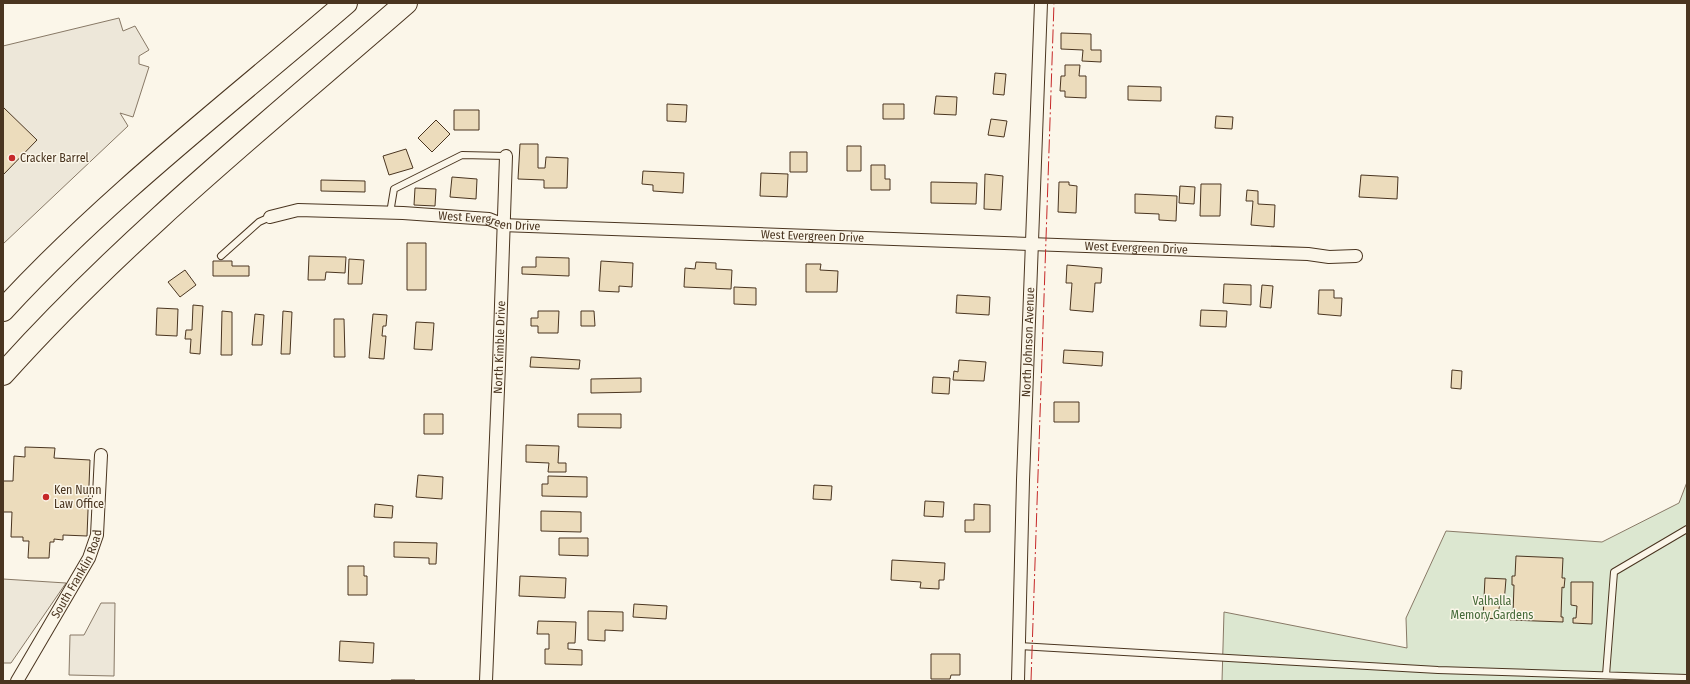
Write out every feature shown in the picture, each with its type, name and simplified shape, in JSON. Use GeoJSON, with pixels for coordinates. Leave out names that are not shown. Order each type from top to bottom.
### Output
{"type":"FeatureCollection","features":[{"type":"Feature","properties":{"kind":"highway"},"geometry":{"type":"LineString","coordinates":[[3,310],[86,226],[123,192],[346,3]]}},
{"type":"Feature","properties":{"kind":"highway"},"geometry":{"type":"LineString","coordinates":[[3,374],[71,302],[143,232],[406,3]]}},
{"type":"Feature","properties":{"kind":"street","name":"North Johnson Avenue"},"geometry":{"type":"LineString","coordinates":[[1018,681],[1023,480],[1041,3]]}},
{"type":"Feature","properties":{"kind":"street","name":"North Kimble Drive"},"geometry":{"type":"LineString","coordinates":[[486,681],[506,156]]}},
{"type":"Feature","properties":{"kind":"street","name":"West Evergreen Drive"},"geometry":{"type":"LineString","coordinates":[[270,217],[298,210],[390,213],[489,220],[504,225],[1308,254],[1329,257],[1356,256]]}},
{"type":"Feature","properties":{"kind":"street","name":"South Franklin Road"},"geometry":{"type":"LineString","coordinates":[[17,681],[89,558],[97,534],[101,455]]}},
{"type":"Feature","properties":{"kind":"lane","name":"North Kimble Drive"},"geometry":{"type":"LineString","coordinates":[[390,213],[394,189],[462,156],[506,156]]}},
{"type":"Feature","properties":{"kind":"lane"},"geometry":{"type":"LineString","coordinates":[[221,256],[259,222],[270,217]]}},
{"type":"Feature","properties":{"kind":"lane"},"geometry":{"type":"LineString","coordinates":[[1606,675],[1614,572],[1687,529]]}},
{"type":"Feature","properties":{"kind":"lane"},"geometry":{"type":"LineString","coordinates":[[1019,646],[1438,670],[1687,678]]}},
{"type":"Feature","properties":{"kind":"green space","name":"Valhalla Memory Gardens"},"geometry":{"type":"Polygon","coordinates":[[[1687,482],[1687,681],[1222,681],[1224,612],[1407,648],[1406,618],[1446,531],[1602,542],[1679,503],[1687,482]]]}},
{"type":"Feature","properties":{"kind":"shaded area"},"geometry":{"type":"Polygon","coordinates":[[[119,18],[123,31],[135,26],[149,50],[139,56],[139,64],[149,67],[133,117],[120,113],[128,126],[3,244],[3,46],[119,18]]]}},
{"type":"Feature","properties":{"kind":"shaded area"},"geometry":{"type":"Polygon","coordinates":[[[3,579],[66,583],[11,663],[3,663],[3,579]]]}},
{"type":"Feature","properties":{"kind":"shaded area"},"geometry":{"type":"Polygon","coordinates":[[[101,603],[115,603],[114,676],[69,675],[70,635],[84,635],[101,603]]]}},
{"type":"Feature","properties":{"kind":"building"},"geometry":{"type":"Polygon","coordinates":[[[1061,33],[1091,34],[1091,50],[1101,50],[1101,62],[1082,61],[1083,50],[1061,49],[1061,33]]]}},
{"type":"Feature","properties":{"kind":"building"},"geometry":{"type":"Polygon","coordinates":[[[1065,65],[1080,65],[1079,76],[1086,76],[1086,98],[1065,97],[1065,91],[1060,91],[1061,76],[1065,76],[1065,65]]]}},
{"type":"Feature","properties":{"kind":"building"},"geometry":{"type":"Polygon","coordinates":[[[995,73],[1006,74],[1004,95],[993,94],[995,73]]]}},
{"type":"Feature","properties":{"kind":"building"},"geometry":{"type":"Polygon","coordinates":[[[1128,86],[1161,87],[1161,101],[1128,100],[1128,86]]]}},
{"type":"Feature","properties":{"kind":"building"},"geometry":{"type":"Polygon","coordinates":[[[936,96],[957,97],[956,115],[934,114],[936,96]]]}},
{"type":"Feature","properties":{"kind":"building"},"geometry":{"type":"Polygon","coordinates":[[[667,104],[687,105],[686,122],[667,121],[667,104]]]}},
{"type":"Feature","properties":{"kind":"building"},"geometry":{"type":"Polygon","coordinates":[[[883,104],[904,104],[904,119],[883,119],[883,104]]]}},
{"type":"Feature","properties":{"kind":"building","name":"Cracker Barrel"},"geometry":{"type":"Polygon","coordinates":[[[3,107],[37,140],[3,175],[3,107]]]}},
{"type":"Feature","properties":{"kind":"building"},"geometry":{"type":"Polygon","coordinates":[[[454,110],[479,110],[479,130],[454,130],[454,110]]]}},
{"type":"Feature","properties":{"kind":"building"},"geometry":{"type":"Polygon","coordinates":[[[1216,116],[1233,117],[1232,129],[1215,128],[1216,116]]]}},
{"type":"Feature","properties":{"kind":"building"},"geometry":{"type":"Polygon","coordinates":[[[991,119],[1007,121],[1004,137],[988,135],[991,119]]]}},
{"type":"Feature","properties":{"kind":"building"},"geometry":{"type":"Polygon","coordinates":[[[436,120],[450,134],[432,152],[418,138],[436,120]]]}},
{"type":"Feature","properties":{"kind":"building"},"geometry":{"type":"Polygon","coordinates":[[[520,144],[538,144],[538,168],[545,168],[546,157],[568,158],[567,188],[544,188],[544,180],[518,179],[520,144]]]}},
{"type":"Feature","properties":{"kind":"building"},"geometry":{"type":"Polygon","coordinates":[[[847,146],[861,146],[861,171],[847,171],[847,146]]]}},
{"type":"Feature","properties":{"kind":"building"},"geometry":{"type":"Polygon","coordinates":[[[406,149],[413,168],[389,175],[383,156],[406,149]]]}},
{"type":"Feature","properties":{"kind":"building"},"geometry":{"type":"Polygon","coordinates":[[[790,152],[807,152],[807,172],[790,172],[790,152]]]}},
{"type":"Feature","properties":{"kind":"building"},"geometry":{"type":"Polygon","coordinates":[[[871,165],[885,165],[885,179],[890,179],[890,190],[871,190],[871,165]]]}},
{"type":"Feature","properties":{"kind":"building"},"geometry":{"type":"Polygon","coordinates":[[[643,171],[684,173],[683,193],[653,191],[653,185],[642,184],[643,171]]]}},
{"type":"Feature","properties":{"kind":"building"},"geometry":{"type":"Polygon","coordinates":[[[761,173],[788,174],[787,197],[760,196],[761,173]]]}},
{"type":"Feature","properties":{"kind":"building"},"geometry":{"type":"Polygon","coordinates":[[[985,174],[1003,176],[1001,210],[984,209],[985,174]]]}},
{"type":"Feature","properties":{"kind":"building"},"geometry":{"type":"Polygon","coordinates":[[[1361,175],[1398,177],[1397,199],[1359,197],[1361,175]]]}},
{"type":"Feature","properties":{"kind":"building"},"geometry":{"type":"Polygon","coordinates":[[[452,177],[477,179],[476,199],[450,197],[452,177]]]}},
{"type":"Feature","properties":{"kind":"building"},"geometry":{"type":"Polygon","coordinates":[[[321,180],[365,181],[365,192],[321,191],[321,180]]]}},
{"type":"Feature","properties":{"kind":"building"},"geometry":{"type":"Polygon","coordinates":[[[931,182],[977,183],[976,204],[931,203],[931,182]]]}},
{"type":"Feature","properties":{"kind":"building"},"geometry":{"type":"Polygon","coordinates":[[[1059,182],[1069,182],[1069,185],[1077,186],[1076,213],[1058,212],[1059,182]]]}},
{"type":"Feature","properties":{"kind":"building"},"geometry":{"type":"Polygon","coordinates":[[[1201,184],[1221,184],[1220,216],[1200,216],[1201,184]]]}},
{"type":"Feature","properties":{"kind":"building"},"geometry":{"type":"Polygon","coordinates":[[[1180,186],[1195,187],[1194,204],[1179,203],[1180,186]]]}},
{"type":"Feature","properties":{"kind":"building"},"geometry":{"type":"Polygon","coordinates":[[[415,188],[436,189],[435,206],[414,205],[415,188]]]}},
{"type":"Feature","properties":{"kind":"building"},"geometry":{"type":"Polygon","coordinates":[[[1247,190],[1258,191],[1258,204],[1275,205],[1274,227],[1251,225],[1253,201],[1246,201],[1247,190]]]}},
{"type":"Feature","properties":{"kind":"building"},"geometry":{"type":"Polygon","coordinates":[[[1135,194],[1177,196],[1176,221],[1159,220],[1159,214],[1135,213],[1135,194]]]}},
{"type":"Feature","properties":{"kind":"building"},"geometry":{"type":"Polygon","coordinates":[[[407,243],[426,243],[426,290],[407,290],[407,243]]]}},
{"type":"Feature","properties":{"kind":"building"},"geometry":{"type":"Polygon","coordinates":[[[309,256],[346,257],[345,273],[326,272],[325,280],[308,280],[309,256]]]}},
{"type":"Feature","properties":{"kind":"building"},"geometry":{"type":"Polygon","coordinates":[[[536,257],[569,258],[569,276],[522,274],[522,267],[536,267],[536,257]]]}},
{"type":"Feature","properties":{"kind":"building"},"geometry":{"type":"Polygon","coordinates":[[[349,259],[364,260],[362,284],[348,284],[349,259]]]}},
{"type":"Feature","properties":{"kind":"building"},"geometry":{"type":"Polygon","coordinates":[[[213,261],[232,261],[232,266],[249,266],[249,276],[213,276],[213,261]]]}},
{"type":"Feature","properties":{"kind":"building"},"geometry":{"type":"Polygon","coordinates":[[[601,261],[633,263],[632,287],[619,286],[619,292],[599,291],[601,261]]]}},
{"type":"Feature","properties":{"kind":"building"},"geometry":{"type":"Polygon","coordinates":[[[696,262],[716,263],[716,269],[732,270],[731,289],[684,287],[685,268],[695,269],[696,262]]]}},
{"type":"Feature","properties":{"kind":"building"},"geometry":{"type":"Polygon","coordinates":[[[806,264],[821,264],[820,270],[838,271],[837,292],[806,292],[806,264]]]}},
{"type":"Feature","properties":{"kind":"building"},"geometry":{"type":"Polygon","coordinates":[[[1067,265],[1102,268],[1101,283],[1095,283],[1093,312],[1070,310],[1072,283],[1066,283],[1067,265]]]}},
{"type":"Feature","properties":{"kind":"building"},"geometry":{"type":"Polygon","coordinates":[[[185,270],[196,285],[180,297],[168,282],[185,270]]]}},
{"type":"Feature","properties":{"kind":"building"},"geometry":{"type":"Polygon","coordinates":[[[1224,284],[1251,285],[1251,305],[1223,303],[1224,284]]]}},
{"type":"Feature","properties":{"kind":"building"},"geometry":{"type":"Polygon","coordinates":[[[1262,285],[1273,286],[1271,308],[1260,307],[1262,285]]]}},
{"type":"Feature","properties":{"kind":"building"},"geometry":{"type":"Polygon","coordinates":[[[734,287],[756,288],[756,305],[734,304],[734,287]]]}},
{"type":"Feature","properties":{"kind":"building"},"geometry":{"type":"Polygon","coordinates":[[[1319,290],[1334,290],[1334,298],[1342,298],[1341,316],[1318,314],[1319,290]]]}},
{"type":"Feature","properties":{"kind":"building"},"geometry":{"type":"Polygon","coordinates":[[[957,295],[990,297],[989,315],[956,313],[957,295]]]}},
{"type":"Feature","properties":{"kind":"building"},"geometry":{"type":"Polygon","coordinates":[[[193,305],[203,306],[200,354],[190,353],[191,339],[185,339],[186,330],[192,330],[193,305]]]}},
{"type":"Feature","properties":{"kind":"building"},"geometry":{"type":"Polygon","coordinates":[[[157,308],[178,309],[177,336],[156,335],[157,308]]]}},
{"type":"Feature","properties":{"kind":"building"},"geometry":{"type":"Polygon","coordinates":[[[1201,310],[1227,311],[1226,327],[1200,326],[1201,310]]]}},
{"type":"Feature","properties":{"kind":"building"},"geometry":{"type":"Polygon","coordinates":[[[222,311],[232,312],[232,355],[221,355],[222,311]]]}},
{"type":"Feature","properties":{"kind":"building"},"geometry":{"type":"Polygon","coordinates":[[[283,311],[292,312],[290,354],[281,354],[283,311]]]}},
{"type":"Feature","properties":{"kind":"building"},"geometry":{"type":"Polygon","coordinates":[[[538,311],[559,311],[558,333],[538,333],[538,326],[531,326],[531,318],[538,318],[538,311]]]}},
{"type":"Feature","properties":{"kind":"building"},"geometry":{"type":"Polygon","coordinates":[[[581,311],[594,311],[595,326],[581,326],[581,311]]]}},
{"type":"Feature","properties":{"kind":"building"},"geometry":{"type":"Polygon","coordinates":[[[255,314],[264,315],[262,345],[252,345],[255,314]]]}},
{"type":"Feature","properties":{"kind":"building"},"geometry":{"type":"Polygon","coordinates":[[[373,314],[387,315],[386,326],[383,326],[382,336],[386,336],[384,359],[369,358],[373,314]]]}},
{"type":"Feature","properties":{"kind":"building"},"geometry":{"type":"Polygon","coordinates":[[[334,319],[344,319],[345,357],[334,357],[334,319]]]}},
{"type":"Feature","properties":{"kind":"building"},"geometry":{"type":"Polygon","coordinates":[[[416,322],[434,323],[432,350],[414,349],[416,322]]]}},
{"type":"Feature","properties":{"kind":"building"},"geometry":{"type":"Polygon","coordinates":[[[1064,350],[1103,352],[1102,366],[1063,363],[1064,350]]]}},
{"type":"Feature","properties":{"kind":"building"},"geometry":{"type":"Polygon","coordinates":[[[531,357],[580,360],[579,369],[530,367],[531,357]]]}},
{"type":"Feature","properties":{"kind":"building"},"geometry":{"type":"Polygon","coordinates":[[[959,360],[986,362],[984,381],[953,380],[954,371],[958,372],[959,360]]]}},
{"type":"Feature","properties":{"kind":"building"},"geometry":{"type":"Polygon","coordinates":[[[1452,370],[1462,371],[1461,389],[1451,388],[1452,370]]]}},
{"type":"Feature","properties":{"kind":"building"},"geometry":{"type":"Polygon","coordinates":[[[933,377],[950,378],[949,394],[932,393],[933,377]]]}},
{"type":"Feature","properties":{"kind":"building"},"geometry":{"type":"Polygon","coordinates":[[[641,378],[641,392],[591,393],[591,379],[641,378]]]}},
{"type":"Feature","properties":{"kind":"building"},"geometry":{"type":"Polygon","coordinates":[[[1054,402],[1079,402],[1079,422],[1054,422],[1054,402]]]}},
{"type":"Feature","properties":{"kind":"building"},"geometry":{"type":"Polygon","coordinates":[[[424,414],[443,414],[443,434],[424,434],[424,414]]]}},
{"type":"Feature","properties":{"kind":"building"},"geometry":{"type":"Polygon","coordinates":[[[578,414],[621,414],[621,428],[578,427],[578,414]]]}},
{"type":"Feature","properties":{"kind":"building"},"geometry":{"type":"Polygon","coordinates":[[[526,445],[559,446],[558,463],[566,463],[566,472],[548,472],[549,463],[526,462],[526,445]]]}},
{"type":"Feature","properties":{"kind":"building","name":"Ken Nunn Law Office"},"geometry":{"type":"Polygon","coordinates":[[[25,447],[55,448],[54,458],[90,460],[87,536],[63,535],[63,540],[54,539],[54,542],[50,542],[49,558],[28,558],[29,541],[23,541],[23,537],[11,537],[12,512],[3,512],[3,481],[13,481],[14,456],[25,457],[25,447]]]}},
{"type":"Feature","properties":{"kind":"building"},"geometry":{"type":"Polygon","coordinates":[[[418,475],[443,477],[442,499],[416,497],[418,475]]]}},
{"type":"Feature","properties":{"kind":"building"},"geometry":{"type":"Polygon","coordinates":[[[548,476],[587,477],[587,497],[542,496],[542,484],[548,484],[548,476]]]}},
{"type":"Feature","properties":{"kind":"building"},"geometry":{"type":"Polygon","coordinates":[[[814,485],[832,486],[831,500],[813,499],[814,485]]]}},
{"type":"Feature","properties":{"kind":"building"},"geometry":{"type":"Polygon","coordinates":[[[925,501],[944,502],[943,517],[924,516],[925,501]]]}},
{"type":"Feature","properties":{"kind":"building"},"geometry":{"type":"Polygon","coordinates":[[[375,504],[393,506],[392,518],[374,517],[375,504]]]}},
{"type":"Feature","properties":{"kind":"building"},"geometry":{"type":"Polygon","coordinates":[[[974,504],[990,505],[990,532],[965,532],[965,520],[974,520],[974,504]]]}},
{"type":"Feature","properties":{"kind":"building"},"geometry":{"type":"Polygon","coordinates":[[[541,511],[581,512],[581,532],[541,531],[541,511]]]}},
{"type":"Feature","properties":{"kind":"building"},"geometry":{"type":"Polygon","coordinates":[[[559,538],[588,538],[588,556],[559,555],[559,538]]]}},
{"type":"Feature","properties":{"kind":"building"},"geometry":{"type":"Polygon","coordinates":[[[394,542],[437,543],[436,564],[429,564],[429,558],[394,557],[394,542]]]}},
{"type":"Feature","properties":{"kind":"building"},"geometry":{"type":"Polygon","coordinates":[[[1516,556],[1563,558],[1562,578],[1565,578],[1564,588],[1562,587],[1561,617],[1563,617],[1563,622],[1510,620],[1510,614],[1513,614],[1514,585],[1512,585],[1512,576],[1515,576],[1516,556]]]}},
{"type":"Feature","properties":{"kind":"building"},"geometry":{"type":"Polygon","coordinates":[[[892,560],[945,563],[944,580],[939,580],[939,589],[920,588],[921,582],[891,580],[892,560]]]}},
{"type":"Feature","properties":{"kind":"building"},"geometry":{"type":"Polygon","coordinates":[[[348,566],[364,566],[364,576],[367,576],[367,595],[348,595],[348,566]]]}},
{"type":"Feature","properties":{"kind":"building"},"geometry":{"type":"Polygon","coordinates":[[[520,576],[566,578],[565,598],[519,596],[520,576]]]}},
{"type":"Feature","properties":{"kind":"building"},"geometry":{"type":"Polygon","coordinates":[[[1485,578],[1506,579],[1504,603],[1500,603],[1498,614],[1502,614],[1500,619],[1483,618],[1485,578]]]}},
{"type":"Feature","properties":{"kind":"building"},"geometry":{"type":"Polygon","coordinates":[[[1571,582],[1593,582],[1592,624],[1573,623],[1573,618],[1576,618],[1577,606],[1571,605],[1571,582]]]}},
{"type":"Feature","properties":{"kind":"building"},"geometry":{"type":"Polygon","coordinates":[[[634,604],[667,606],[666,619],[633,617],[634,604]]]}},
{"type":"Feature","properties":{"kind":"building"},"geometry":{"type":"Polygon","coordinates":[[[588,611],[623,612],[623,631],[605,630],[605,641],[588,640],[588,611]]]}},
{"type":"Feature","properties":{"kind":"building"},"geometry":{"type":"Polygon","coordinates":[[[538,621],[576,622],[575,643],[568,643],[568,649],[582,650],[582,665],[545,664],[545,649],[549,649],[549,634],[537,634],[538,621]]]}},
{"type":"Feature","properties":{"kind":"building"},"geometry":{"type":"Polygon","coordinates":[[[340,641],[374,643],[373,663],[339,661],[340,641]]]}},
{"type":"Feature","properties":{"kind":"building"},"geometry":{"type":"Polygon","coordinates":[[[931,654],[960,654],[960,675],[951,675],[950,679],[931,679],[931,654]]]}},
{"type":"Feature","properties":{"kind":"building"},"geometry":{"type":"Polygon","coordinates":[[[415,680],[415,681],[391,681],[415,680]]]}},
{"type":"Feature","properties":{"kind":"power"},"geometry":{"type":"LineString","coordinates":[[1031,681],[1054,3]]}},
{"type":"Feature","properties":{"kind":"place","name":"Cracker Barrel"},"geometry":{"type":"Point","coordinates":[12,158]}},
{"type":"Feature","properties":{"kind":"place","name":"Ken Nunn Law Office"},"geometry":{"type":"Point","coordinates":[46,497]}}]}
